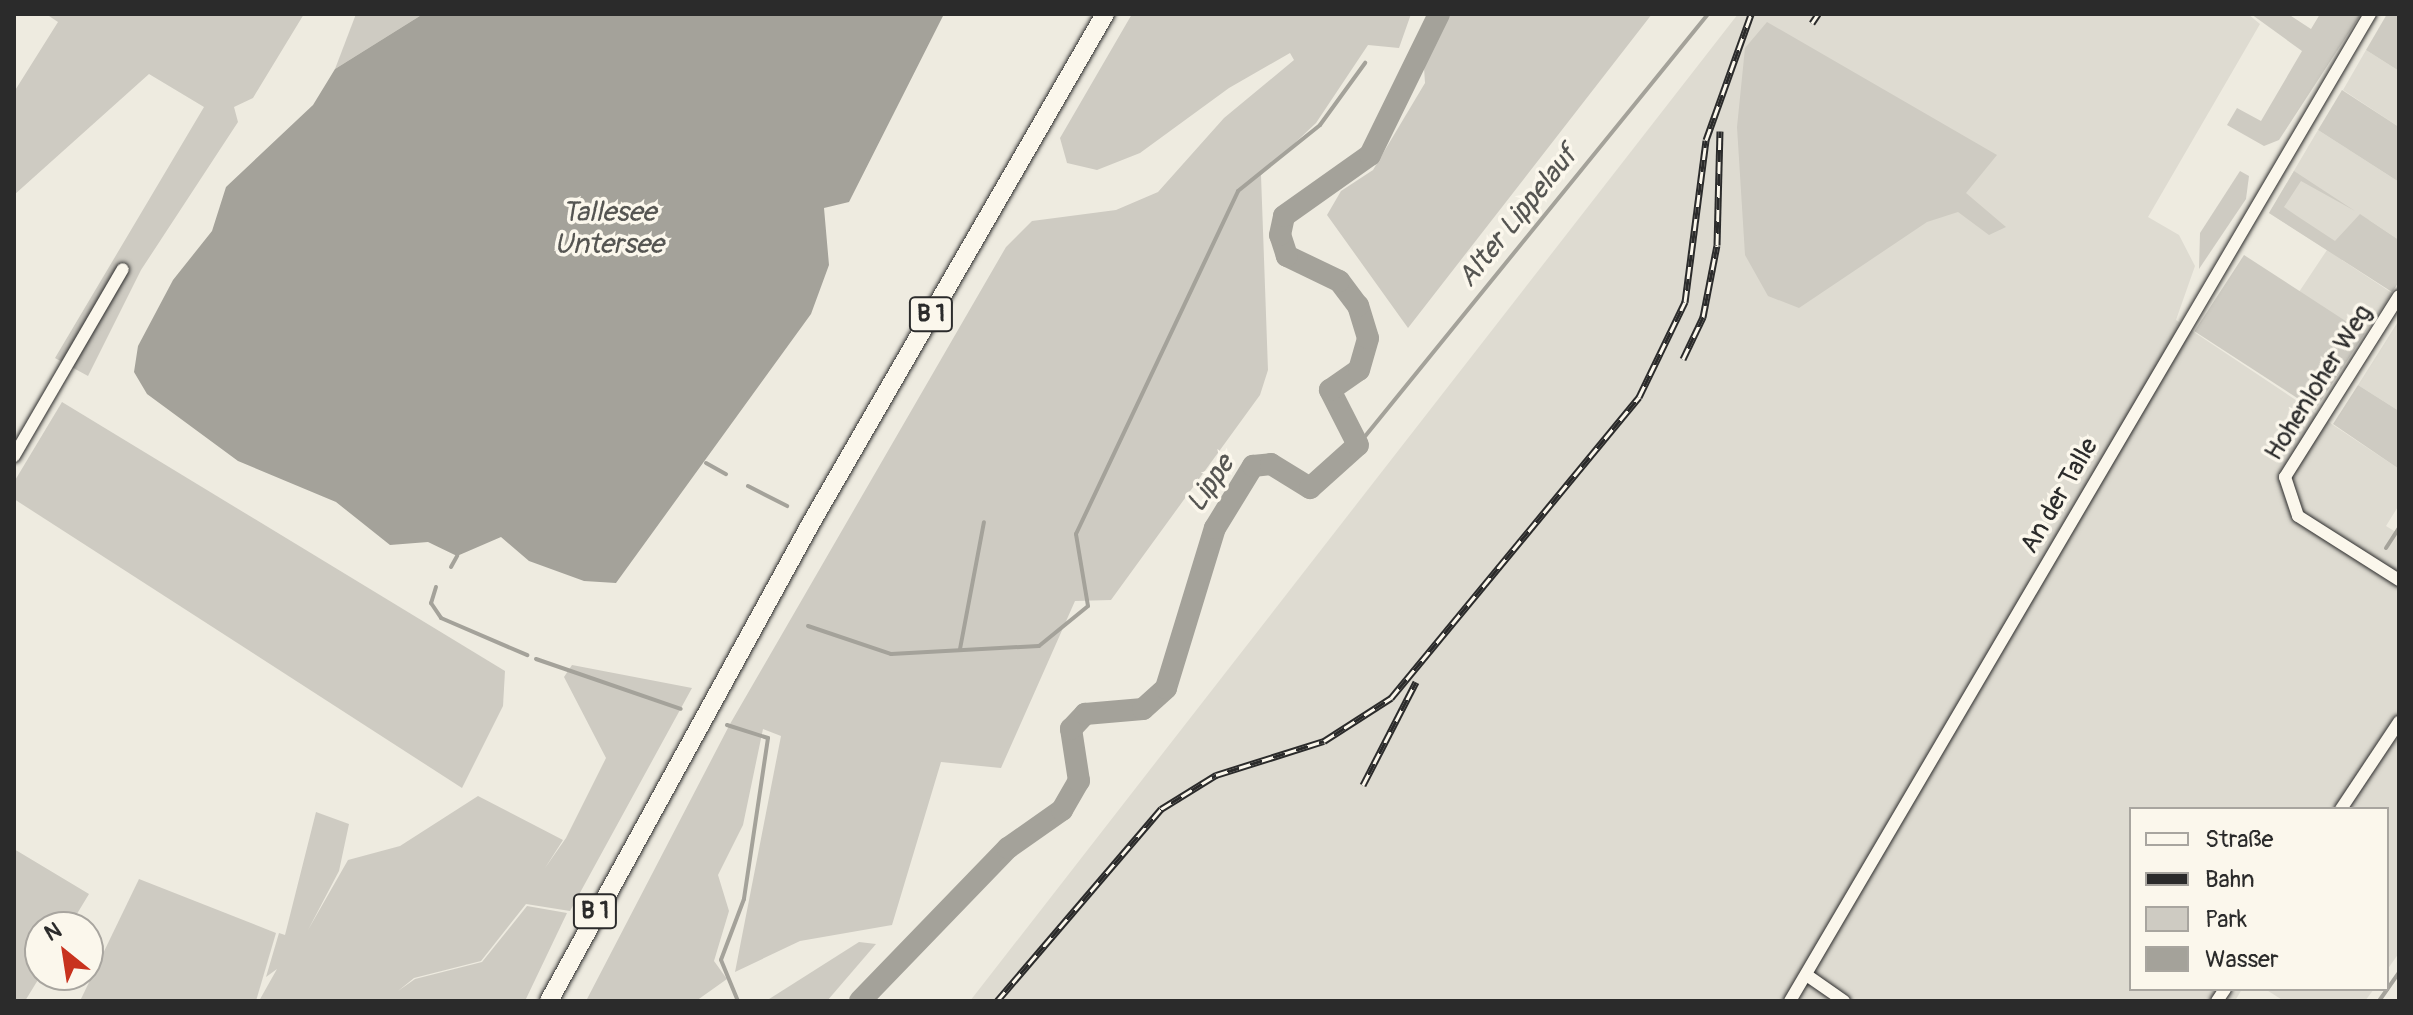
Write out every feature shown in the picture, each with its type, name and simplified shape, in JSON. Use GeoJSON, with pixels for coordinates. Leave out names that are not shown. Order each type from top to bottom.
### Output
{"type":"FeatureCollection","features":[{"type":"Feature","properties":{"kind":"highway","name":"B 1"},"geometry":{"type":"LineString","coordinates":[[549,1001],[796,549],[1105,14]]}},
{"type":"Feature","properties":{"kind":"street","name":"An der Talle"},"geometry":{"type":"LineString","coordinates":[[1790,1001],[1808,976],[2370,14]]}},
{"type":"Feature","properties":{"kind":"street"},"geometry":{"type":"LineString","coordinates":[[14,456],[123,269]]}},
{"type":"Feature","properties":{"kind":"street","name":"Hohenloher Weg"},"geometry":{"type":"LineString","coordinates":[[2399,296],[2285,477],[2298,516],[2399,580]]}},
{"type":"Feature","properties":{"kind":"street"},"geometry":{"type":"LineString","coordinates":[[2342,807],[2399,722]]}},
{"type":"Feature","properties":{"kind":"street"},"geometry":{"type":"LineString","coordinates":[[1808,976],[1844,1001]]}},
{"type":"Feature","properties":{"kind":"shaded area"},"geometry":{"type":"Polygon","coordinates":[[[1738,14],[2248,14],[2260,24],[2148,217],[2179,235],[2195,266],[2176,320],[2399,469],[2399,505],[2386,526],[2399,534],[2399,953],[2389,967],[2389,807],[2129,807],[2129,991],[2241,991],[2235,1001],[970,1001],[1738,14]]]}},
{"type":"Feature","properties":{"kind":"shaded area"},"geometry":{"type":"Polygon","coordinates":[[[2366,50],[2399,71],[2399,127],[2343,90],[2366,50]]]}},
{"type":"Feature","properties":{"kind":"shaded area"},"geometry":{"type":"Polygon","coordinates":[[[2318,130],[2399,182],[2399,240],[2369,220],[2342,260],[2392,293],[2364,334],[2299,292],[2327,250],[2269,213],[2318,130]]]}},
{"type":"Feature","properties":{"kind":"shaded area"},"geometry":{"type":"Polygon","coordinates":[[[2399,320],[2399,411],[2358,385],[2399,320]]]}},
{"type":"Feature","properties":{"kind":"shaded area"},"geometry":{"type":"Polygon","coordinates":[[[2268,991],[2372,991],[2365,1001],[2284,1001],[2268,991]]]}},
{"type":"Feature","properties":{"kind":"green space"},"geometry":{"type":"Polygon","coordinates":[[[46,14],[304,14],[253,98],[234,107],[238,122],[141,270],[88,376],[55,358],[204,107],[149,74],[14,195],[14,92],[58,22],[46,14]]]}},
{"type":"Feature","properties":{"kind":"green space"},"geometry":{"type":"Polygon","coordinates":[[[356,14],[423,14],[335,69],[356,14]]]}},
{"type":"Feature","properties":{"kind":"green space"},"geometry":{"type":"Polygon","coordinates":[[[1132,14],[1411,14],[1399,48],[1368,45],[1316,123],[1261,175],[1268,370],[1260,395],[1111,600],[1075,601],[1001,768],[941,762],[892,925],[800,941],[735,972],[781,736],[763,729],[743,825],[718,875],[729,911],[714,961],[727,979],[696,1001],[586,1001],[730,724],[1006,247],[1032,221],[1116,210],[1158,192],[1224,118],[1294,60],[1290,53],[1229,88],[1140,153],[1097,170],[1067,163],[1060,138],[1132,14]]]}},
{"type":"Feature","properties":{"kind":"green space"},"geometry":{"type":"Polygon","coordinates":[[[1447,14],[1652,14],[1408,328],[1327,215],[1341,191],[1373,170],[1425,83],[1423,52],[1447,14]]]}},
{"type":"Feature","properties":{"kind":"green space"},"geometry":{"type":"Polygon","coordinates":[[[2251,14],[2288,14],[2311,29],[2320,14],[2361,14],[2279,140],[2264,146],[2227,125],[2237,108],[2261,121],[2302,51],[2251,14]]]}},
{"type":"Feature","properties":{"kind":"green space"},"geometry":{"type":"Polygon","coordinates":[[[2387,14],[2399,14],[2399,71],[2366,50],[2387,14]]]}},
{"type":"Feature","properties":{"kind":"green space"},"geometry":{"type":"Polygon","coordinates":[[[1767,22],[1997,155],[1966,193],[2006,227],[1989,235],[1958,212],[1927,222],[1799,308],[1768,296],[1745,255],[1737,127],[1745,48],[1767,22]]]}},
{"type":"Feature","properties":{"kind":"green space"},"geometry":{"type":"Polygon","coordinates":[[[2342,90],[2399,127],[2399,182],[2318,130],[2342,90]]]}},
{"type":"Feature","properties":{"kind":"green space"},"geometry":{"type":"Polygon","coordinates":[[[2240,171],[2249,176],[2246,199],[2199,269],[2200,233],[2240,171]]]}},
{"type":"Feature","properties":{"kind":"green space"},"geometry":{"type":"Polygon","coordinates":[[[2294,171],[2355,211],[2301,181],[2284,207],[2335,241],[2360,214],[2399,240],[2399,282],[2392,292],[2269,213],[2294,171]]]}},
{"type":"Feature","properties":{"kind":"green space"},"geometry":{"type":"Polygon","coordinates":[[[2244,255],[2365,333],[2315,410],[2194,331],[2244,255]]]}},
{"type":"Feature","properties":{"kind":"green space"},"geometry":{"type":"Polygon","coordinates":[[[2358,385],[2399,411],[2399,469],[2333,424],[2358,385]]]}},
{"type":"Feature","properties":{"kind":"green space"},"geometry":{"type":"Polygon","coordinates":[[[62,402],[505,671],[503,706],[462,788],[14,499],[14,482],[62,402]]]}},
{"type":"Feature","properties":{"kind":"green space"},"geometry":{"type":"Polygon","coordinates":[[[572,665],[692,688],[570,911],[526,904],[481,961],[414,978],[398,991],[415,979],[482,962],[527,906],[567,913],[525,1001],[259,1001],[277,969],[266,977],[279,933],[285,935],[316,812],[349,824],[339,871],[308,930],[348,860],[400,846],[478,796],[563,840],[545,868],[566,838],[606,758],[564,677],[572,665]]]}},
{"type":"Feature","properties":{"kind":"green space"},"geometry":{"type":"Polygon","coordinates":[[[14,849],[89,894],[79,911],[24,911],[24,991],[31,991],[25,1001],[14,1001],[14,849]]]}},
{"type":"Feature","properties":{"kind":"green space"},"geometry":{"type":"Polygon","coordinates":[[[139,879],[276,933],[256,1001],[80,1001],[85,991],[104,991],[104,951],[139,879]]]}},
{"type":"Feature","properties":{"kind":"green space"},"geometry":{"type":"Polygon","coordinates":[[[859,942],[876,944],[827,1001],[766,1001],[859,942]]]}},
{"type":"Feature","properties":{"kind":"water","name":"Tallesee Untersee"},"geometry":{"type":"Polygon","coordinates":[[[423,14],[944,14],[849,202],[824,208],[829,265],[811,314],[616,583],[584,581],[529,561],[501,537],[457,556],[428,542],[390,545],[336,502],[238,461],[147,394],[134,372],[138,346],[173,280],[212,231],[226,187],[313,105],[335,69],[423,14]]]}},
{"type":"Feature","properties":{"kind":"waterway","name":"Lippe"},"geometry":{"type":"LineString","coordinates":[[860,1001],[1008,848],[1062,810],[1079,781],[1071,729],[1085,714],[1143,709],[1166,688],[1215,528],[1253,466],[1271,464],[1310,488],[1358,445],[1330,390],[1359,370],[1368,338],[1358,306],[1339,281],[1287,256],[1280,235],[1284,216],[1370,155],[1439,14]]}},
{"type":"Feature","properties":{"kind":"waterway","name":"Alter Lippelauf"},"geometry":{"type":"LineString","coordinates":[[1358,445],[1708,14]]}},
{"type":"Feature","properties":{"kind":"waterway"},"geometry":{"type":"LineString","coordinates":[[808,626],[891,654],[1039,646],[1088,606],[1076,534],[1238,191],[1320,125],[1365,63]]}},
{"type":"Feature","properties":{"kind":"waterway"},"geometry":{"type":"LineString","coordinates":[[706,463],[726,474]]}},
{"type":"Feature","properties":{"kind":"waterway"},"geometry":{"type":"LineString","coordinates":[[748,486],[787,506]]}},
{"type":"Feature","properties":{"kind":"waterway"},"geometry":{"type":"LineString","coordinates":[[960,649],[984,522]]}},
{"type":"Feature","properties":{"kind":"waterway"},"geometry":{"type":"LineString","coordinates":[[2386,548],[2399,528]]}},
{"type":"Feature","properties":{"kind":"waterway"},"geometry":{"type":"LineString","coordinates":[[451,567],[457,556]]}},
{"type":"Feature","properties":{"kind":"waterway"},"geometry":{"type":"LineString","coordinates":[[436,587],[431,603],[441,618],[527,655]]}},
{"type":"Feature","properties":{"kind":"waterway"},"geometry":{"type":"LineString","coordinates":[[536,659],[681,709]]}},
{"type":"Feature","properties":{"kind":"waterway"},"geometry":{"type":"LineString","coordinates":[[727,725],[768,738],[744,899],[721,960],[738,1001]]}},
{"type":"Feature","properties":{"kind":"waterway"},"geometry":{"type":"LineString","coordinates":[[2389,986],[2399,972]]}},
{"type":"Feature","properties":{"kind":"waterway"},"geometry":{"type":"LineString","coordinates":[[2379,1001],[2386,991]]}},
{"type":"Feature","properties":{"kind":"railway"},"geometry":{"type":"LineString","coordinates":[[997,1001],[1161,809],[1216,775],[1324,741],[1391,698],[1639,397],[1685,302],[1706,140],[1751,14]]}},
{"type":"Feature","properties":{"kind":"railway"},"geometry":{"type":"LineString","coordinates":[[1812,23],[1818,14]]}},
{"type":"Feature","properties":{"kind":"railway"},"geometry":{"type":"LineString","coordinates":[[1683,359],[1703,317],[1717,245],[1720,131]]}},
{"type":"Feature","properties":{"kind":"railway"},"geometry":{"type":"LineString","coordinates":[[1363,785],[1416,682]]}}]}
